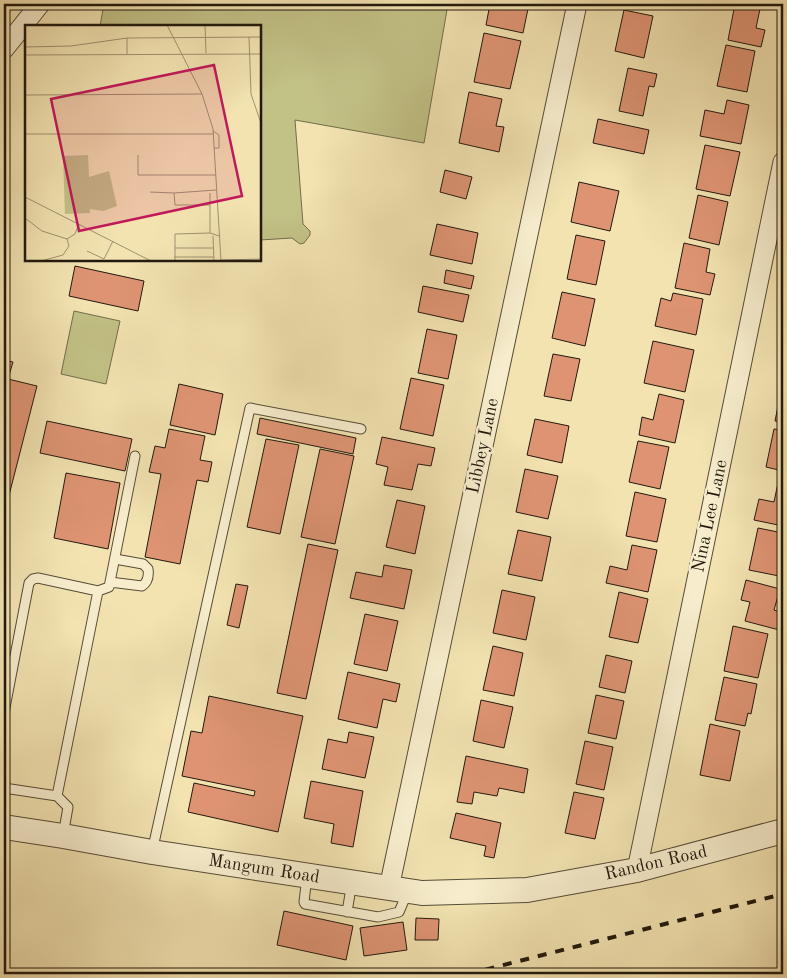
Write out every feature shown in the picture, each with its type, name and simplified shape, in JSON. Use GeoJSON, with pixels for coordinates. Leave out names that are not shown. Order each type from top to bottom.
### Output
{"type":"FeatureCollection","features":[{"type":"Feature","properties":{"kind":"street","name":"Libbey Lane"},"geometry":{"type":"LineString","coordinates":[[398,889],[577,4]]}},
{"type":"Feature","properties":{"kind":"street"},"geometry":{"type":"LineString","coordinates":[[4,49],[37,5]]}},
{"type":"Feature","properties":{"kind":"street","name":"Nina Lee Lane"},"geometry":{"type":"LineString","coordinates":[[637,870],[783,162]]}},
{"type":"Feature","properties":{"kind":"street","name":"Mangum Road"},"geometry":{"type":"LineString","coordinates":[[4,827],[152,852],[422,893],[527,890]]}},
{"type":"Feature","properties":{"kind":"street","name":"Randon Road"},"geometry":{"type":"LineString","coordinates":[[527,890],[637,870],[783,831]]}},
{"type":"Feature","properties":{"kind":"lane"},"geometry":{"type":"LineString","coordinates":[[152,852],[250,408],[361,429]]}},
{"type":"Feature","properties":{"kind":"lane"},"geometry":{"type":"LineString","coordinates":[[4,713],[28,583],[38,578],[98,590],[109,587],[135,456]]}},
{"type":"Feature","properties":{"kind":"lane"},"geometry":{"type":"LineString","coordinates":[[110,582],[142,586],[147,581],[149,574],[148,569],[143,564],[115,559]]}},
{"type":"Feature","properties":{"kind":"lane"},"geometry":{"type":"LineString","coordinates":[[57,796],[98,590]]}},
{"type":"Feature","properties":{"kind":"lane"},"geometry":{"type":"LineString","coordinates":[[4,788],[57,796],[68,807],[64,836]]}},
{"type":"Feature","properties":{"kind":"lane"},"geometry":{"type":"LineString","coordinates":[[307,876],[305,904],[378,917],[398,912],[398,889]]}},
{"type":"Feature","properties":{"kind":"lane"},"geometry":{"type":"LineString","coordinates":[[347,912],[352,882]]}},
{"type":"Feature","properties":{"kind":"shaded area"},"geometry":{"type":"Polygon","coordinates":[[[104,4],[448,4],[424,143],[295,120],[303,224],[310,231],[310,235],[304,243],[300,244],[292,238],[261,240],[261,25],[100,25],[104,4]]]}},
{"type":"Feature","properties":{"kind":"shaded area"},"geometry":{"type":"Polygon","coordinates":[[[74,311],[120,321],[106,384],[61,374],[74,311]]]}},
{"type":"Feature","properties":{"kind":"building"},"geometry":{"type":"Polygon","coordinates":[[[490,4],[529,4],[523,33],[486,25],[490,4]]]}},
{"type":"Feature","properties":{"kind":"building"},"geometry":{"type":"Polygon","coordinates":[[[657,4],[675,4],[674,7],[657,4]]]}},
{"type":"Feature","properties":{"kind":"building"},"geometry":{"type":"Polygon","coordinates":[[[735,4],[761,4],[756,28],[765,30],[761,47],[728,40],[735,4]]]}},
{"type":"Feature","properties":{"kind":"building"},"geometry":{"type":"Polygon","coordinates":[[[624,10],[653,16],[644,58],[615,51],[624,10]]]}},
{"type":"Feature","properties":{"kind":"building"},"geometry":{"type":"Polygon","coordinates":[[[484,33],[521,41],[510,89],[474,82],[484,33]]]}},
{"type":"Feature","properties":{"kind":"building"},"geometry":{"type":"Polygon","coordinates":[[[726,45],[755,51],[747,92],[717,86],[726,45]]]}},
{"type":"Feature","properties":{"kind":"building"},"geometry":{"type":"Polygon","coordinates":[[[628,68],[657,74],[654,87],[649,86],[643,116],[619,111],[628,68]]]}},
{"type":"Feature","properties":{"kind":"building"},"geometry":{"type":"Polygon","coordinates":[[[469,92],[502,99],[496,126],[504,127],[499,152],[459,143],[469,92]]]}},
{"type":"Feature","properties":{"kind":"building"},"geometry":{"type":"Polygon","coordinates":[[[727,100],[749,105],[741,144],[700,136],[705,110],[724,114],[727,100]]]}},
{"type":"Feature","properties":{"kind":"building"},"geometry":{"type":"Polygon","coordinates":[[[598,119],[649,130],[644,154],[593,143],[598,119]]]}},
{"type":"Feature","properties":{"kind":"building"},"geometry":{"type":"Polygon","coordinates":[[[705,145],[740,152],[730,196],[696,189],[705,145]]]}},
{"type":"Feature","properties":{"kind":"building"},"geometry":{"type":"Polygon","coordinates":[[[445,170],[472,177],[466,199],[440,192],[445,170]]]}},
{"type":"Feature","properties":{"kind":"building"},"geometry":{"type":"Polygon","coordinates":[[[579,182],[619,191],[610,231],[571,222],[579,182]]]}},
{"type":"Feature","properties":{"kind":"building"},"geometry":{"type":"Polygon","coordinates":[[[698,195],[728,202],[719,245],[689,238],[698,195]]]}},
{"type":"Feature","properties":{"kind":"building"},"geometry":{"type":"Polygon","coordinates":[[[437,224],[478,233],[472,264],[430,255],[437,224]]]}},
{"type":"Feature","properties":{"kind":"building"},"geometry":{"type":"Polygon","coordinates":[[[576,235],[605,241],[596,285],[567,279],[576,235]]]}},
{"type":"Feature","properties":{"kind":"building"},"geometry":{"type":"Polygon","coordinates":[[[684,243],[710,249],[706,272],[715,274],[710,295],[675,288],[684,243]]]}},
{"type":"Feature","properties":{"kind":"building"},"geometry":{"type":"Polygon","coordinates":[[[75,266],[144,281],[138,311],[69,296],[75,266]]]}},
{"type":"Feature","properties":{"kind":"building"},"geometry":{"type":"Polygon","coordinates":[[[446,270],[474,276],[471,289],[444,283],[446,270]]]}},
{"type":"Feature","properties":{"kind":"building"},"geometry":{"type":"Polygon","coordinates":[[[423,286],[469,295],[463,322],[418,312],[423,286]]]}},
{"type":"Feature","properties":{"kind":"building"},"geometry":{"type":"Polygon","coordinates":[[[562,292],[595,299],[585,346],[552,338],[562,292]]]}},
{"type":"Feature","properties":{"kind":"building"},"geometry":{"type":"Polygon","coordinates":[[[673,293],[703,299],[696,335],[655,326],[661,298],[671,301],[673,293]]]}},
{"type":"Feature","properties":{"kind":"building"},"geometry":{"type":"Polygon","coordinates":[[[427,329],[457,335],[448,379],[418,373],[427,329]]]}},
{"type":"Feature","properties":{"kind":"building"},"geometry":{"type":"Polygon","coordinates":[[[653,341],[694,350],[685,392],[644,383],[653,341]]]}},
{"type":"Feature","properties":{"kind":"building"},"geometry":{"type":"Polygon","coordinates":[[[553,354],[580,359],[571,401],[544,396],[553,354]]]}},
{"type":"Feature","properties":{"kind":"building"},"geometry":{"type":"Polygon","coordinates":[[[4,360],[13,362],[8,379],[37,386],[4,515],[4,360]]]}},
{"type":"Feature","properties":{"kind":"building"},"geometry":{"type":"Polygon","coordinates":[[[411,378],[444,385],[433,436],[400,429],[411,378]]]}},
{"type":"Feature","properties":{"kind":"building"},"geometry":{"type":"Polygon","coordinates":[[[783,381],[783,422],[775,421],[783,381]]]}},
{"type":"Feature","properties":{"kind":"building"},"geometry":{"type":"Polygon","coordinates":[[[179,384],[223,394],[215,435],[170,425],[179,384]]]}},
{"type":"Feature","properties":{"kind":"building"},"geometry":{"type":"Polygon","coordinates":[[[659,394],[684,400],[675,443],[639,435],[642,417],[653,420],[659,394]]]}},
{"type":"Feature","properties":{"kind":"building"},"geometry":{"type":"Polygon","coordinates":[[[260,418],[356,438],[353,454],[257,434],[260,418]]]}},
{"type":"Feature","properties":{"kind":"building"},"geometry":{"type":"Polygon","coordinates":[[[535,419],[569,426],[562,463],[527,455],[535,419]]]}},
{"type":"Feature","properties":{"kind":"building"},"geometry":{"type":"Polygon","coordinates":[[[47,421],[132,439],[125,471],[40,453],[47,421]]]}},
{"type":"Feature","properties":{"kind":"building"},"geometry":{"type":"Polygon","coordinates":[[[169,429],[205,436],[200,460],[212,462],[208,482],[197,480],[180,564],[145,557],[161,474],[149,472],[155,446],[165,448],[169,429]]]}},
{"type":"Feature","properties":{"kind":"building"},"geometry":{"type":"Polygon","coordinates":[[[774,429],[783,430],[783,471],[766,467],[774,429]]]}},
{"type":"Feature","properties":{"kind":"building"},"geometry":{"type":"Polygon","coordinates":[[[382,437],[435,448],[431,466],[418,464],[412,490],[384,485],[388,467],[376,464],[382,437]]]}},
{"type":"Feature","properties":{"kind":"building"},"geometry":{"type":"Polygon","coordinates":[[[266,439],[299,445],[280,534],[247,527],[266,439]]]}},
{"type":"Feature","properties":{"kind":"building"},"geometry":{"type":"Polygon","coordinates":[[[638,441],[669,447],[660,489],[629,482],[638,441]]]}},
{"type":"Feature","properties":{"kind":"building"},"geometry":{"type":"Polygon","coordinates":[[[320,449],[354,456],[335,544],[301,537],[320,449]]]}},
{"type":"Feature","properties":{"kind":"building"},"geometry":{"type":"Polygon","coordinates":[[[525,469],[558,476],[548,519],[516,512],[525,469]]]}},
{"type":"Feature","properties":{"kind":"building"},"geometry":{"type":"Polygon","coordinates":[[[66,473],[120,483],[108,549],[54,538],[66,473]]]}},
{"type":"Feature","properties":{"kind":"building"},"geometry":{"type":"Polygon","coordinates":[[[779,478],[783,479],[783,526],[754,520],[759,499],[774,502],[779,478]]]}},
{"type":"Feature","properties":{"kind":"building"},"geometry":{"type":"Polygon","coordinates":[[[635,492],[666,499],[657,542],[626,536],[635,492]]]}},
{"type":"Feature","properties":{"kind":"building"},"geometry":{"type":"Polygon","coordinates":[[[397,500],[425,506],[415,554],[386,547],[397,500]]]}},
{"type":"Feature","properties":{"kind":"building"},"geometry":{"type":"Polygon","coordinates":[[[758,528],[783,533],[783,555],[779,576],[749,570],[758,528]]]}},
{"type":"Feature","properties":{"kind":"building"},"geometry":{"type":"Polygon","coordinates":[[[518,530],[551,537],[542,581],[508,574],[518,530]]]}},
{"type":"Feature","properties":{"kind":"building"},"geometry":{"type":"Polygon","coordinates":[[[308,544],[338,550],[306,699],[277,693],[308,544]]]}},
{"type":"Feature","properties":{"kind":"building"},"geometry":{"type":"Polygon","coordinates":[[[632,545],[657,550],[648,592],[606,583],[610,566],[627,570],[632,545]]]}},
{"type":"Feature","properties":{"kind":"building"},"geometry":{"type":"Polygon","coordinates":[[[384,565],[412,570],[404,609],[350,598],[356,572],[382,577],[384,565]]]}},
{"type":"Feature","properties":{"kind":"building"},"geometry":{"type":"Polygon","coordinates":[[[746,580],[780,589],[774,610],[783,613],[783,631],[745,621],[750,602],[741,600],[746,580]]]}},
{"type":"Feature","properties":{"kind":"building"},"geometry":{"type":"Polygon","coordinates":[[[236,584],[248,586],[239,628],[227,625],[236,584]]]}},
{"type":"Feature","properties":{"kind":"building"},"geometry":{"type":"Polygon","coordinates":[[[502,590],[535,597],[526,640],[493,633],[502,590]]]}},
{"type":"Feature","properties":{"kind":"building"},"geometry":{"type":"Polygon","coordinates":[[[619,592],[648,599],[638,643],[609,637],[619,592]]]}},
{"type":"Feature","properties":{"kind":"building"},"geometry":{"type":"Polygon","coordinates":[[[365,614],[398,621],[387,671],[354,664],[365,614]]]}},
{"type":"Feature","properties":{"kind":"building"},"geometry":{"type":"Polygon","coordinates":[[[733,626],[768,634],[758,678],[724,671],[733,626]]]}},
{"type":"Feature","properties":{"kind":"building"},"geometry":{"type":"Polygon","coordinates":[[[493,646],[523,653],[514,696],[483,690],[493,646]]]}},
{"type":"Feature","properties":{"kind":"building"},"geometry":{"type":"Polygon","coordinates":[[[606,655],[632,661],[625,693],[599,687],[606,655]]]}},
{"type":"Feature","properties":{"kind":"building"},"geometry":{"type":"Polygon","coordinates":[[[348,672],[400,684],[396,702],[383,699],[377,728],[338,719],[348,672]]]}},
{"type":"Feature","properties":{"kind":"building"},"geometry":{"type":"Polygon","coordinates":[[[724,677],[757,684],[751,714],[748,713],[745,726],[715,720],[724,677]]]}},
{"type":"Feature","properties":{"kind":"building"},"geometry":{"type":"Polygon","coordinates":[[[596,695],[624,701],[616,739],[588,733],[596,695]]]}},
{"type":"Feature","properties":{"kind":"building"},"geometry":{"type":"Polygon","coordinates":[[[209,696],[303,716],[278,832],[188,812],[194,783],[254,796],[255,791],[182,776],[191,731],[202,733],[209,696]]]}},
{"type":"Feature","properties":{"kind":"building"},"geometry":{"type":"Polygon","coordinates":[[[481,700],[513,707],[504,748],[473,741],[481,700]]]}},
{"type":"Feature","properties":{"kind":"building"},"geometry":{"type":"Polygon","coordinates":[[[710,724],[740,731],[730,781],[700,775],[710,724]]]}},
{"type":"Feature","properties":{"kind":"building"},"geometry":{"type":"Polygon","coordinates":[[[349,732],[374,737],[365,778],[322,769],[328,739],[347,743],[349,732]]]}},
{"type":"Feature","properties":{"kind":"building"},"geometry":{"type":"Polygon","coordinates":[[[585,741],[613,747],[604,790],[576,784],[585,741]]]}},
{"type":"Feature","properties":{"kind":"building"},"geometry":{"type":"Polygon","coordinates":[[[466,756],[528,769],[524,793],[499,788],[497,796],[474,792],[472,804],[457,802],[466,756]]]}},
{"type":"Feature","properties":{"kind":"building"},"geometry":{"type":"Polygon","coordinates":[[[311,781],[363,791],[353,847],[331,843],[334,824],[304,818],[311,781]]]}},
{"type":"Feature","properties":{"kind":"building"},"geometry":{"type":"Polygon","coordinates":[[[574,792],[604,798],[595,839],[565,833],[574,792]]]}},
{"type":"Feature","properties":{"kind":"building"},"geometry":{"type":"Polygon","coordinates":[[[456,813],[501,823],[494,858],[484,856],[486,846],[450,838],[456,813]]]}},
{"type":"Feature","properties":{"kind":"building"},"geometry":{"type":"Polygon","coordinates":[[[284,911],[353,926],[346,960],[277,945],[284,911]]]}},
{"type":"Feature","properties":{"kind":"building"},"geometry":{"type":"Polygon","coordinates":[[[416,918],[439,919],[438,940],[415,940],[416,918]]]}},
{"type":"Feature","properties":{"kind":"building"},"geometry":{"type":"Polygon","coordinates":[[[403,922],[407,950],[364,956],[360,928],[403,922]]]}},
{"type":"Feature","properties":{"kind":"building"},"geometry":{"type":"Polygon","coordinates":[[[769,969],[783,972],[783,974],[768,974],[769,969]]]}},
{"type":"Feature","properties":{"kind":"railway"},"geometry":{"type":"LineString","coordinates":[[468,974],[783,894]]}}]}
